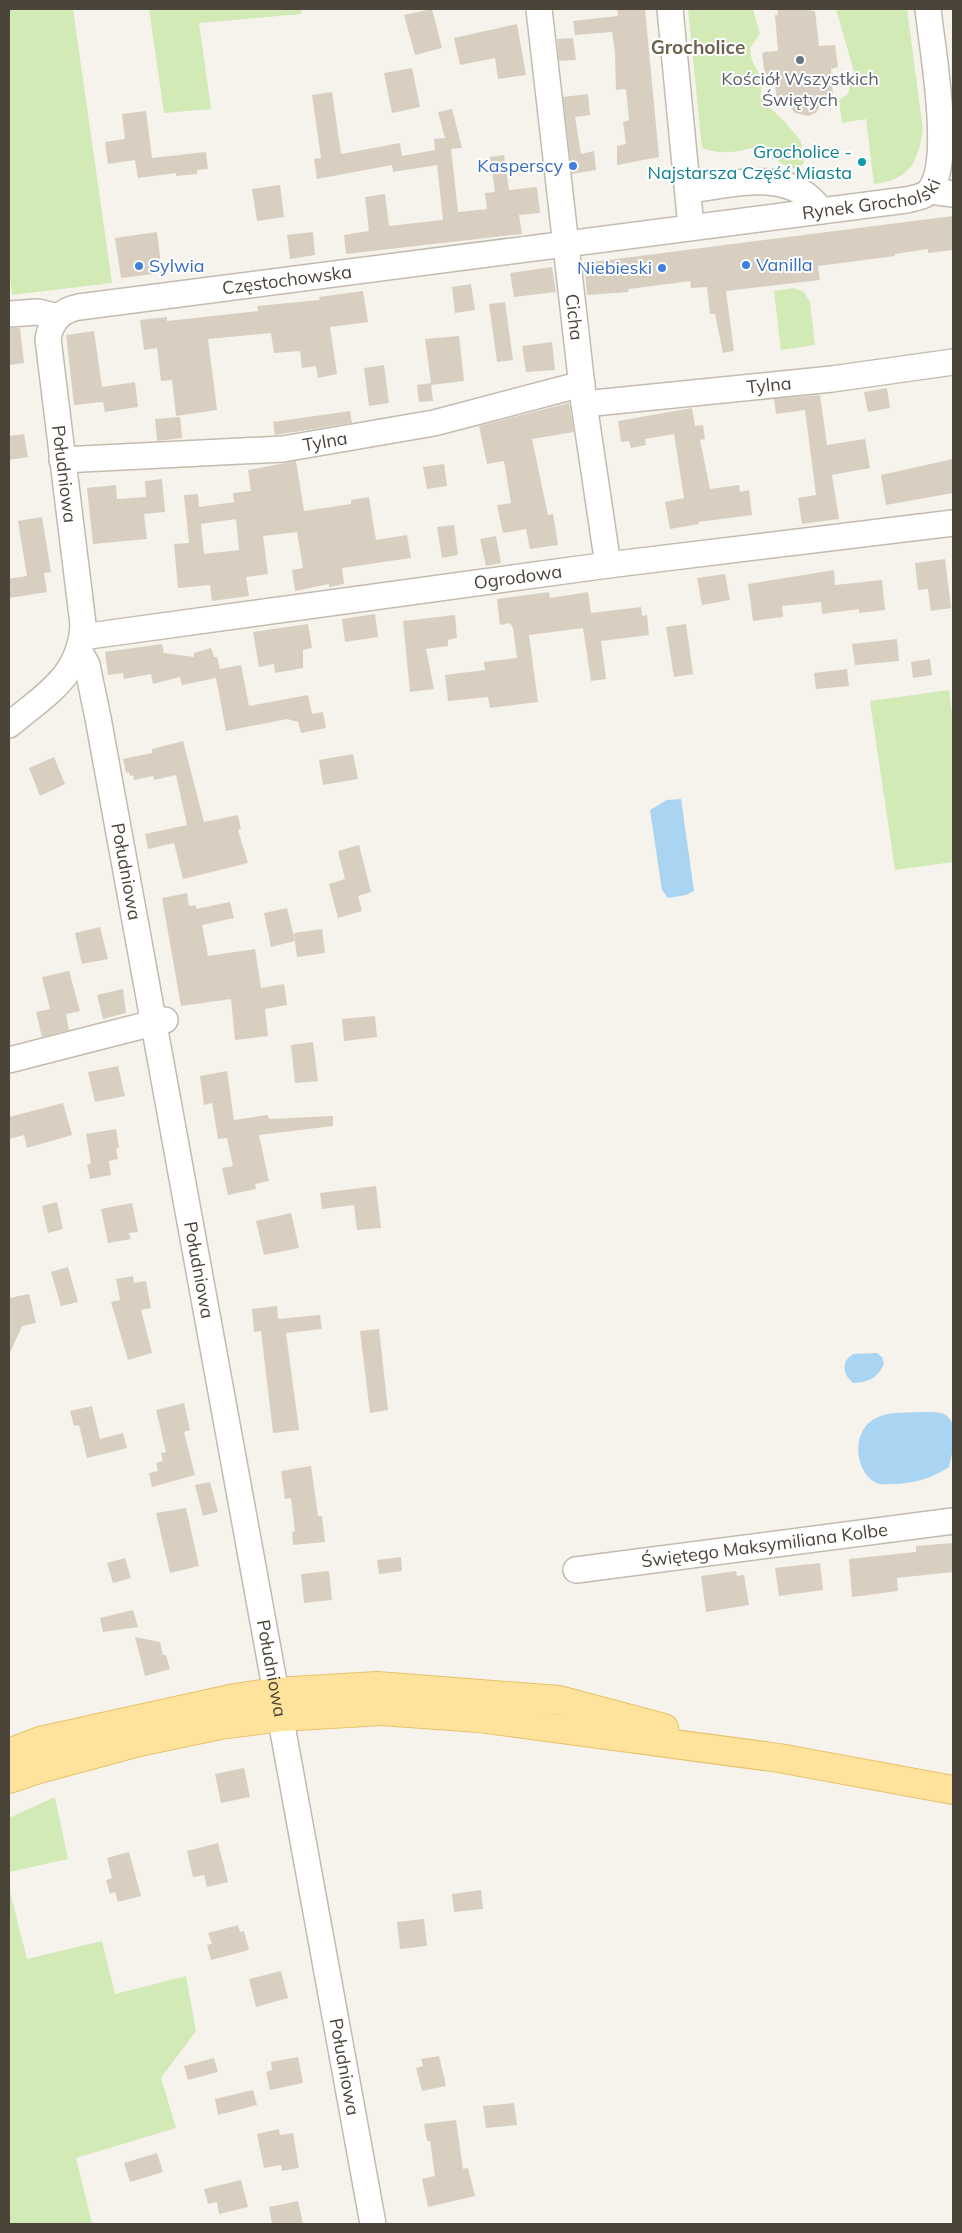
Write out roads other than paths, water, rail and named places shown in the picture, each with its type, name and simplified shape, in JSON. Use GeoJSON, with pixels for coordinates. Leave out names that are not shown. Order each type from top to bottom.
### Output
{"type":"FeatureCollection","features":[{"type":"Feature","properties":{"kind":"main road"},"geometry":{"type":"LineString","coordinates":[[9,1780],[38,1769],[138,1742],[220,1726],[279,1704],[377,1686],[559,1700],[779,1758],[953,1790]]}},
{"type":"Feature","properties":{"kind":"main road"},"geometry":{"type":"LineString","coordinates":[[9,1753],[40,1741],[226,1700],[279,1704]]}},
{"type":"Feature","properties":{"kind":"street","name":"Cicha"},"geometry":{"type":"LineString","coordinates":[[539,9],[583,394],[608,565]]}},
{"type":"Feature","properties":{"kind":"street"},"geometry":{"type":"LineString","coordinates":[[670,9],[691,227]]}},
{"type":"Feature","properties":{"kind":"street","name":"Rynek Grocholski"},"geometry":{"type":"LineString","coordinates":[[567,243],[906,200],[941,192],[938,175],[942,137],[928,9]]}},
{"type":"Feature","properties":{"kind":"street"},"geometry":{"type":"LineString","coordinates":[[688,190],[768,181],[786,183],[813,199],[821,211]]}},
{"type":"Feature","properties":{"kind":"street","name":"Częstochowska"},"geometry":{"type":"LineString","coordinates":[[58,317],[62,312],[79,307],[567,243]]}},
{"type":"Feature","properties":{"kind":"street"},"geometry":{"type":"LineString","coordinates":[[9,314],[38,312],[58,317]]}},
{"type":"Feature","properties":{"kind":"street","name":"Południowa"},"geometry":{"type":"LineString","coordinates":[[58,317],[51,328],[48,339],[83,624],[81,644],[98,718],[159,1022],[373,2224]]}},
{"type":"Feature","properties":{"kind":"street","name":"Tylna"},"geometry":{"type":"LineString","coordinates":[[62,460],[283,449],[434,423],[583,394],[832,379],[953,362]]}},
{"type":"Feature","properties":{"kind":"street","name":"Ogrodowa"},"geometry":{"type":"LineString","coordinates":[[81,644],[608,565],[953,523]]}},
{"type":"Feature","properties":{"kind":"street"},"geometry":{"type":"LineString","coordinates":[[9,725],[61,681],[81,644]]}},
{"type":"Feature","properties":{"kind":"street"},"geometry":{"type":"LineString","coordinates":[[9,1060],[159,1022]]}},
{"type":"Feature","properties":{"kind":"street","name":"Świętego Maksymiliana Kolbe"},"geometry":{"type":"LineString","coordinates":[[576,1570],[953,1521]]}},
{"type":"Feature","properties":{"kind":"water"},"geometry":{"type":"Polygon","coordinates":[[[681,799],[694,891],[686,895],[668,898],[662,890],[650,810],[667,800],[681,799]]]}},
{"type":"Feature","properties":{"kind":"water"},"geometry":{"type":"Polygon","coordinates":[[[877,1353],[882,1357],[884,1364],[878,1373],[868,1381],[853,1383],[844,1368],[848,1358],[853,1354],[877,1353]]]}},
{"type":"Feature","properties":{"kind":"water"},"geometry":{"type":"Polygon","coordinates":[[[924,1412],[944,1414],[952,1424],[954,1439],[949,1467],[928,1478],[899,1484],[879,1484],[868,1477],[859,1459],[858,1449],[859,1439],[869,1422],[883,1415],[924,1412]]]}},
{"type":"Feature","properties":{"kind":"place","name":"Kościół Wszystkich Świętych"},"geometry":{"type":"Point","coordinates":[800,60]}},
{"type":"Feature","properties":{"kind":"place","name":"Grocholice - Najstarsza Część Miasta"},"geometry":{"type":"Point","coordinates":[862,162]}},
{"type":"Feature","properties":{"kind":"place","name":"Kasperscy"},"geometry":{"type":"Point","coordinates":[573,166]}},
{"type":"Feature","properties":{"kind":"place","name":"Vanilla"},"geometry":{"type":"Point","coordinates":[746,265]}},
{"type":"Feature","properties":{"kind":"place","name":"Sylwia"},"geometry":{"type":"Point","coordinates":[139,266]}},
{"type":"Feature","properties":{"kind":"place","name":"Niebieski"},"geometry":{"type":"Point","coordinates":[662,268]}},
{"type":"Feature","properties":{"kind":"district","name":"Grocholice"},"geometry":{"type":"Point","coordinates":[698,47]}}]}
